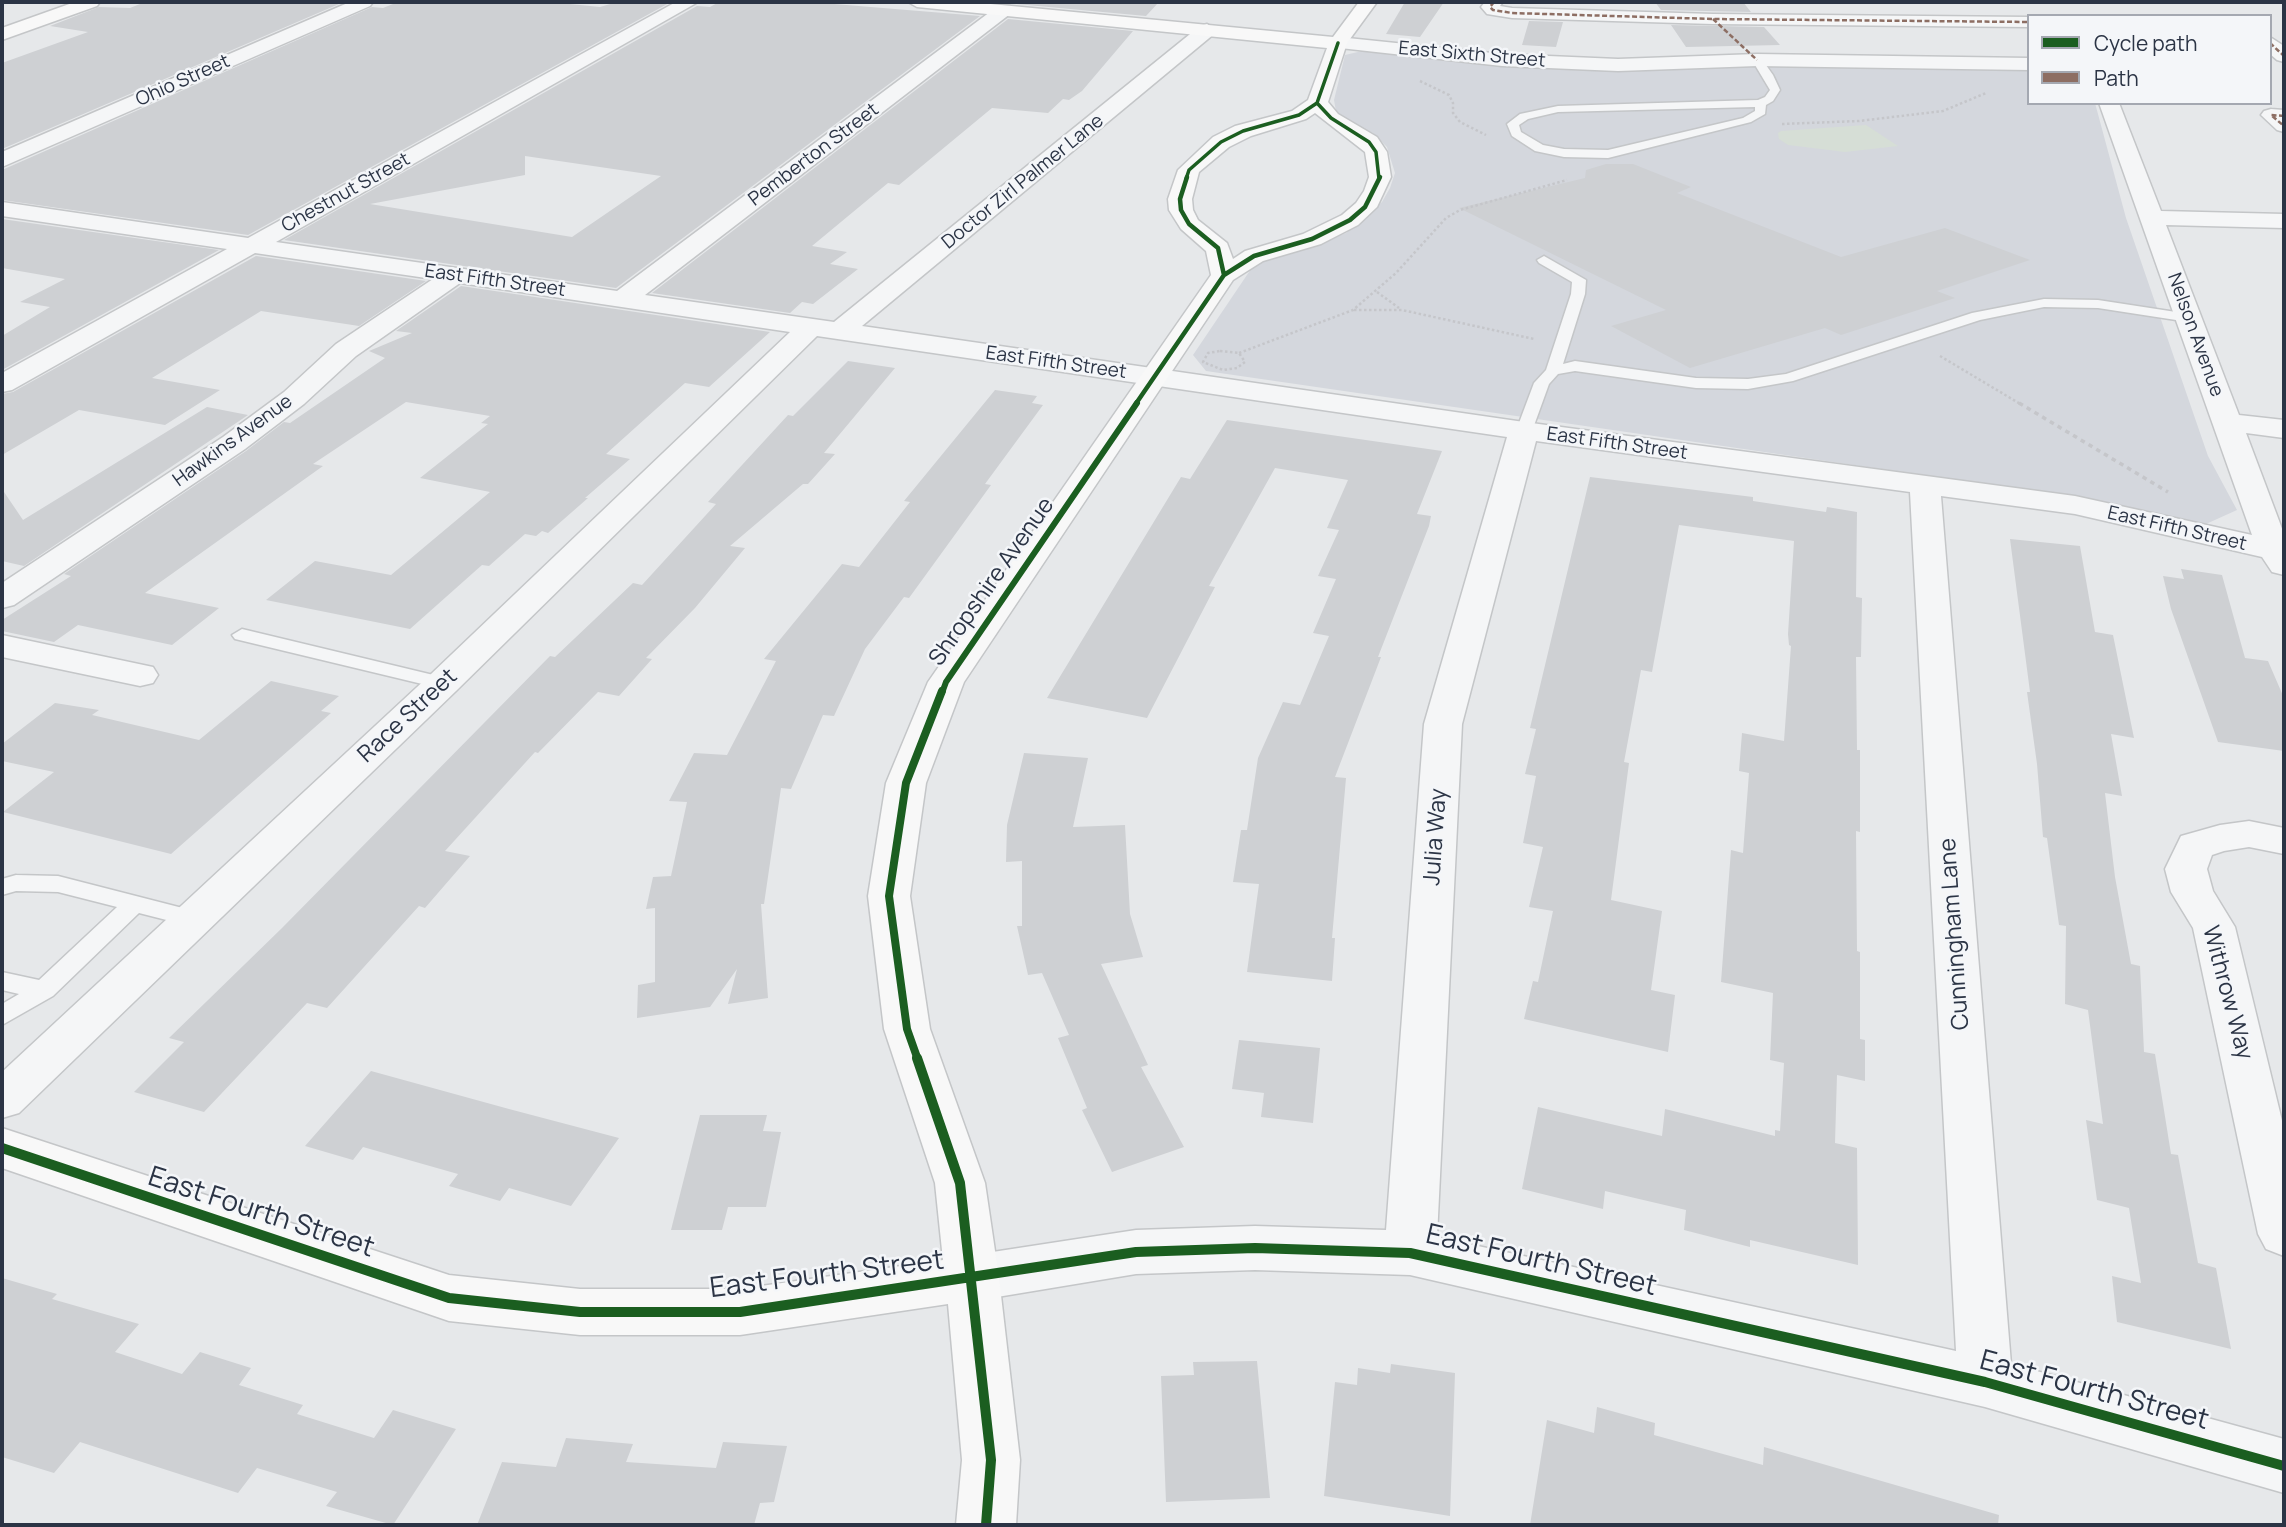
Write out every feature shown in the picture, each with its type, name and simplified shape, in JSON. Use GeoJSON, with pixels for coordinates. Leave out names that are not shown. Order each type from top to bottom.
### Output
{"type":"FeatureCollection","features":[{"type":"Feature","properties":{"kind":"street"},"geometry":{"type":"LineString","coordinates":[[2,34],[91,2]]}},
{"type":"Feature","properties":{"kind":"street","name":"Ohio Street"},"geometry":{"type":"LineString","coordinates":[[2,160],[364,2]]}},
{"type":"Feature","properties":{"kind":"street","name":"Chestnut Street"},"geometry":{"type":"LineString","coordinates":[[2,384],[689,2]]}},
{"type":"Feature","properties":{"kind":"street","name":"East Sixth Street"},"geometry":{"type":"LineString","coordinates":[[917,2],[1502,60],[1618,65],[1757,60],[2027,64]]}},
{"type":"Feature","properties":{"kind":"street"},"geometry":{"type":"LineString","coordinates":[[1317,103],[1338,43],[1368,2]]}},
{"type":"Feature","properties":{"kind":"street"},"geometry":{"type":"LineString","coordinates":[[1494,2],[1490,7],[1493,10],[1511,13],[1713,19],[2027,22]]}},
{"type":"Feature","properties":{"kind":"street","name":"Pemberton Street"},"geometry":{"type":"LineString","coordinates":[[623,299],[1004,10]]}},
{"type":"Feature","properties":{"kind":"street"},"geometry":{"type":"LineString","coordinates":[[1713,19],[1757,60]]}},
{"type":"Feature","properties":{"kind":"street","name":"Doctor Zirl Palmer Lane"},"geometry":{"type":"LineString","coordinates":[[825,330],[1207,30]]}},
{"type":"Feature","properties":{"kind":"street","name":"Shropshire Avenue"},"geometry":{"type":"LineString","coordinates":[[986,1525],[991,1460],[973,1278],[960,1183],[907,1029],[889,896],[906,783],[946,682],[1157,377],[1224,275],[1254,256],[1312,239],[1350,220],[1365,206],[1380,177],[1376,152],[1370,142],[1342,125],[1317,103],[1298,115],[1243,131],[1221,142],[1189,170],[1180,199],[1181,210],[1189,224],[1218,248],[1224,275]]}},
{"type":"Feature","properties":{"kind":"street","name":"Nelson Avenue"},"geometry":{"type":"LineString","coordinates":[[2110,105],[2279,558]]}},
{"type":"Feature","properties":{"kind":"street"},"geometry":{"type":"LineString","coordinates":[[2284,116],[2271,115],[2284,126]]}},
{"type":"Feature","properties":{"kind":"street","name":"Shropshire Avenue"},"geometry":{"type":"LineString","coordinates":[[1276,122],[1303,120],[1342,125]]}},
{"type":"Feature","properties":{"kind":"street","name":"East Fifth Street"},"geometry":{"type":"LineString","coordinates":[[2,209],[1524,431],[2075,506],[2279,558]]}},
{"type":"Feature","properties":{"kind":"street"},"geometry":{"type":"LineString","coordinates":[[2155,226],[2284,221]]}},
{"type":"Feature","properties":{"kind":"street"},"geometry":{"type":"LineString","coordinates":[[2155,226],[2284,236]]}},
{"type":"Feature","properties":{"kind":"street","name":"Shropshire Avenue"},"geometry":{"type":"LineString","coordinates":[[1204,237],[1229,246],[1254,250],[1286,247]]}},
{"type":"Feature","properties":{"kind":"street","name":"Hawkins Avenue"},"geometry":{"type":"LineString","coordinates":[[2,598],[234,443],[294,398],[346,350],[456,275]]}},
{"type":"Feature","properties":{"kind":"street","name":"Race Street"},"geometry":{"type":"LineString","coordinates":[[2,1100],[443,683],[825,330]]}},
{"type":"Feature","properties":{"kind":"street"},"geometry":{"type":"LineString","coordinates":[[2227,422],[2284,429]]}},
{"type":"Feature","properties":{"kind":"street","name":"Julia Way"},"geometry":{"type":"LineString","coordinates":[[1410,1253],[1443,724],[1524,431]]}},
{"type":"Feature","properties":{"kind":"street","name":"Cunningham Lane"},"geometry":{"type":"LineString","coordinates":[[1925,486],[1985,1382]]}},
{"type":"Feature","properties":{"kind":"street"},"geometry":{"type":"LineString","coordinates":[[2,646],[140,675]]}},
{"type":"Feature","properties":{"kind":"street","name":"Withrow Way"},"geometry":{"type":"LineString","coordinates":[[2284,841],[2249,834],[2220,838],[2195,846],[2186,869],[2192,892],[2214,927],[2284,1234]]}},
{"type":"Feature","properties":{"kind":"street","name":"East Fourth Street"},"geometry":{"type":"LineString","coordinates":[[2,1148],[449,1298],[580,1312],[740,1312],[1136,1252],[1255,1248],[1410,1253],[1985,1382],[2284,1466]]}},
{"type":"Feature","properties":{"kind":"lane"},"geometry":{"type":"LineString","coordinates":[[1757,60],[1774,90],[1769,99],[1760,103],[1558,109],[1524,116],[1513,124],[1516,134],[1539,148],[1563,153],[1608,154],[1747,120],[1761,112],[1760,103]]}},
{"type":"Feature","properties":{"kind":"lane"},"geometry":{"type":"LineString","coordinates":[[1524,431],[1542,383],[1553,370],[1578,294],[1579,280],[1544,260]]}},
{"type":"Feature","properties":{"kind":"lane"},"geometry":{"type":"LineString","coordinates":[[1553,370],[1576,366],[1696,383],[1748,384],[1788,378],[1977,316],[2044,303],[2098,304],[2189,318]]}},
{"type":"Feature","properties":{"kind":"lane"},"geometry":{"type":"LineString","coordinates":[[242,635],[443,683]]}},
{"type":"Feature","properties":{"kind":"lane"},"geometry":{"type":"LineString","coordinates":[[2,887],[16,883],[58,884],[194,919]]}},
{"type":"Feature","properties":{"kind":"lane"},"geometry":{"type":"LineString","coordinates":[[2,1016],[44,990],[134,904]]}},
{"type":"Feature","properties":{"kind":"lane"},"geometry":{"type":"LineString","coordinates":[[2,981],[44,990]]}},
{"type":"Feature","properties":{"kind":"path"},"geometry":{"type":"LineString","coordinates":[[1419,80],[1449,95],[1453,103],[1453,113],[1460,122],[1492,138]]}},
{"type":"Feature","properties":{"kind":"path"},"geometry":{"type":"LineString","coordinates":[[1773,125],[1859,121],[1943,111],[1995,90]]}},
{"type":"Feature","properties":{"kind":"path"},"geometry":{"type":"LineString","coordinates":[[1238,353],[1353,310],[1377,292],[1446,218],[1484,201],[1574,178]]}},
{"type":"Feature","properties":{"kind":"path"},"geometry":{"type":"LineString","coordinates":[[1377,292],[1402,310]]}},
{"type":"Feature","properties":{"kind":"path"},"geometry":{"type":"LineString","coordinates":[[1353,310],[1402,310],[1541,340]]}},
{"type":"Feature","properties":{"kind":"path"},"geometry":{"type":"LineString","coordinates":[[1933,352],[2168,492]]}},
{"type":"Feature","properties":{"kind":"shaded area"},"geometry":{"type":"Polygon","coordinates":[[[1362,51],[1510,65],[1617,70],[1778,66],[2027,69],[2027,105],[2096,105],[2126,218],[2208,456],[2237,510],[2206,524],[2047,493],[1206,371],[1193,355],[1253,266],[1264,259],[1346,233],[1382,202],[1390,188],[1395,173],[1387,147],[1373,133],[1346,120],[1336,111],[1334,100],[1345,55],[1362,51]]]}},
{"type":"Feature","properties":{"kind":"shaded area"},"geometry":{"type":"Polygon","coordinates":[[[1866,125],[1898,146],[1845,152],[1788,145],[1779,139],[1778,133],[1781,131],[1866,125]]]}},
{"type":"Feature","properties":{"kind":"building"},"geometry":{"type":"Polygon","coordinates":[[[145,2],[339,4],[2,149],[2,63],[88,32],[50,26],[99,7],[130,8],[145,2]]]}},
{"type":"Feature","properties":{"kind":"building"},"geometry":{"type":"Polygon","coordinates":[[[398,2],[550,2],[600,7],[617,2],[669,3],[248,235],[2,200],[2,170],[372,7],[383,8],[398,2]]]}},
{"type":"Feature","properties":{"kind":"building"},"geometry":{"type":"Polygon","coordinates":[[[719,2],[810,2],[980,16],[616,288],[284,240],[697,6],[710,7],[719,2]],[[525,156],[525,175],[370,204],[572,237],[661,176],[525,156]]]}},
{"type":"Feature","properties":{"kind":"building"},"geometry":{"type":"Polygon","coordinates":[[[995,2],[1159,2],[1146,16],[995,2]]]}},
{"type":"Feature","properties":{"kind":"building"},"geometry":{"type":"Polygon","coordinates":[[[1405,2],[1444,2],[1420,37],[1386,34],[1405,2]]]}},
{"type":"Feature","properties":{"kind":"building"},"geometry":{"type":"Polygon","coordinates":[[[1655,2],[1743,2],[1751,12],[1661,10],[1655,2]]]}},
{"type":"Feature","properties":{"kind":"building"},"geometry":{"type":"Polygon","coordinates":[[[1008,19],[1133,31],[1082,91],[1069,100],[1063,99],[1048,113],[992,108],[899,185],[888,183],[812,246],[847,252],[830,264],[858,269],[813,304],[802,302],[790,313],[652,293],[1008,19]]]}},
{"type":"Feature","properties":{"kind":"building"},"geometry":{"type":"Polygon","coordinates":[[[1529,21],[1563,22],[1556,47],[1522,45],[1529,21]]]}},
{"type":"Feature","properties":{"kind":"building"},"geometry":{"type":"Polygon","coordinates":[[[1671,25],[1764,27],[1780,45],[1686,47],[1671,25]]]}},
{"type":"Feature","properties":{"kind":"building"},"geometry":{"type":"Polygon","coordinates":[[[1606,164],[1633,164],[1691,187],[1677,193],[1841,257],[1945,228],[2030,260],[1937,291],[1955,298],[1841,335],[1825,328],[1690,368],[1611,326],[1666,310],[1459,208],[1585,178],[1586,170],[1606,164]]]}},
{"type":"Feature","properties":{"kind":"building"},"geometry":{"type":"Polygon","coordinates":[[[2,219],[219,250],[2,370],[2,336],[50,307],[20,302],[65,279],[2,268],[2,219]]]}},
{"type":"Feature","properties":{"kind":"building"},"geometry":{"type":"Polygon","coordinates":[[[256,256],[426,281],[359,326],[261,311],[152,378],[220,390],[165,425],[79,410],[2,455],[2,394],[13,392],[256,256]]]}},
{"type":"Feature","properties":{"kind":"building"},"geometry":{"type":"Polygon","coordinates":[[[461,286],[770,332],[709,387],[685,383],[606,454],[630,459],[585,498],[588,498],[548,533],[542,531],[536,536],[525,534],[489,566],[482,565],[410,629],[266,600],[315,561],[391,575],[490,492],[420,478],[488,424],[481,423],[490,416],[406,402],[313,464],[323,466],[145,593],[219,608],[172,645],[78,625],[54,642],[2,631],[2,620],[71,576],[64,574],[246,451],[284,422],[290,423],[385,358],[369,351],[412,333],[396,331],[461,286]]]}},
{"type":"Feature","properties":{"kind":"building"},"geometry":{"type":"Polygon","coordinates":[[[848,361],[895,368],[824,453],[835,454],[808,484],[803,484],[730,546],[745,548],[695,608],[646,658],[652,659],[619,696],[598,692],[538,753],[535,752],[445,851],[470,856],[425,908],[419,906],[327,1008],[307,1003],[204,1112],[134,1092],[184,1042],[169,1038],[282,928],[550,656],[555,657],[633,583],[642,585],[716,504],[708,502],[788,415],[793,416],[848,361]]]}},
{"type":"Feature","properties":{"kind":"building"},"geometry":{"type":"Polygon","coordinates":[[[995,390],[1037,396],[1032,403],[1043,405],[985,484],[991,485],[909,598],[904,597],[865,649],[834,716],[823,715],[791,789],[781,788],[764,904],[761,904],[768,998],[728,1004],[737,969],[710,1007],[637,1018],[638,985],[655,982],[655,908],[646,909],[653,877],[671,876],[687,802],[669,801],[694,753],[727,755],[776,661],[764,659],[842,564],[859,567],[910,502],[904,501],[995,390]]]}},
{"type":"Feature","properties":{"kind":"building"},"geometry":{"type":"Polygon","coordinates":[[[207,407],[248,415],[24,566],[2,561],[2,489],[23,520],[207,407]]]}},
{"type":"Feature","properties":{"kind":"building"},"geometry":{"type":"Polygon","coordinates":[[[1227,420],[1442,451],[1417,514],[1431,516],[1429,526],[1335,777],[1346,778],[1332,938],[1335,938],[1332,981],[1247,972],[1259,884],[1233,882],[1241,830],[1247,830],[1258,758],[1283,702],[1300,705],[1329,636],[1313,633],[1336,579],[1318,576],[1339,530],[1327,528],[1348,480],[1275,468],[1209,586],[1215,587],[1147,718],[1047,698],[1181,477],[1190,479],[1227,420]]]}},
{"type":"Feature","properties":{"kind":"building"},"geometry":{"type":"Polygon","coordinates":[[[1590,477],[1753,497],[1753,501],[1826,512],[1827,507],[1857,512],[1856,597],[1862,598],[1861,657],[1856,657],[1857,750],[1860,750],[1860,832],[1856,831],[1857,951],[1860,952],[1860,1039],[1865,1040],[1865,1081],[1837,1075],[1835,1143],[1857,1148],[1858,1265],[1750,1240],[1750,1247],[1684,1230],[1686,1210],[1605,1191],[1603,1209],[1522,1189],[1538,1107],[1662,1136],[1665,1109],[1775,1136],[1775,1130],[1780,1131],[1784,1063],[1770,1060],[1773,993],[1721,982],[1731,850],[1743,853],[1749,773],[1739,771],[1742,733],[1784,741],[1791,646],[1788,634],[1794,541],[1679,525],[1652,672],[1641,670],[1624,762],[1629,763],[1611,900],[1662,911],[1651,990],[1675,995],[1668,1052],[1524,1019],[1533,981],[1538,982],[1553,911],[1529,907],[1543,847],[1523,843],[1536,776],[1525,774],[1536,729],[1530,728],[1590,477]]]}},
{"type":"Feature","properties":{"kind":"building"},"geometry":{"type":"Polygon","coordinates":[[[2010,539],[2080,546],[2095,632],[2113,635],[2134,738],[2111,734],[2122,796],[2105,793],[2115,877],[2131,964],[2140,966],[2144,1052],[2155,1054],[2171,1154],[2178,1155],[2198,1263],[2216,1268],[2231,1349],[2117,1322],[2112,1276],[2141,1283],[2129,1208],[2097,1200],[2086,1120],[2103,1124],[2088,1010],[2065,1004],[2066,926],[2059,925],[2047,838],[2043,837],[2027,692],[2030,692],[2010,539]]]}},
{"type":"Feature","properties":{"kind":"building"},"geometry":{"type":"Polygon","coordinates":[[[2181,569],[2222,575],[2245,658],[2268,661],[2284,698],[2284,751],[2218,742],[2171,609],[2163,576],[2184,579],[2181,569]]]}},
{"type":"Feature","properties":{"kind":"building"},"geometry":{"type":"Polygon","coordinates":[[[271,681],[339,696],[321,711],[331,713],[171,854],[3,812],[54,772],[2,761],[2,744],[55,703],[99,710],[92,715],[199,740],[271,681]]]}},
{"type":"Feature","properties":{"kind":"building"},"geometry":{"type":"Polygon","coordinates":[[[1024,753],[1088,758],[1073,827],[1125,825],[1130,914],[1143,957],[1101,964],[1148,1065],[1141,1067],[1184,1147],[1112,1172],[1082,1110],[1087,1108],[1058,1038],[1069,1035],[1042,973],[1028,975],[1017,926],[1022,926],[1022,861],[1006,862],[1007,825],[1024,753]]]}},
{"type":"Feature","properties":{"kind":"building"},"geometry":{"type":"Polygon","coordinates":[[[1239,1040],[1320,1048],[1313,1123],[1261,1117],[1264,1093],[1232,1089],[1239,1040]]]}},
{"type":"Feature","properties":{"kind":"building"},"geometry":{"type":"Polygon","coordinates":[[[371,1071],[619,1138],[571,1206],[509,1188],[500,1201],[449,1186],[458,1174],[363,1147],[353,1160],[305,1146],[371,1071]]]}},
{"type":"Feature","properties":{"kind":"building"},"geometry":{"type":"Polygon","coordinates":[[[700,1115],[767,1115],[763,1131],[781,1132],[766,1207],[728,1207],[722,1230],[671,1230],[700,1115]]]}},
{"type":"Feature","properties":{"kind":"building"},"geometry":{"type":"Polygon","coordinates":[[[2,1278],[57,1294],[52,1299],[139,1324],[115,1352],[182,1374],[200,1352],[251,1368],[239,1385],[303,1405],[297,1414],[374,1438],[393,1410],[456,1429],[393,1525],[326,1506],[337,1492],[257,1468],[238,1493],[80,1442],[54,1473],[2,1457],[2,1278]]]}},
{"type":"Feature","properties":{"kind":"building"},"geometry":{"type":"Polygon","coordinates":[[[1257,1361],[1270,1498],[1166,1502],[1161,1376],[1194,1375],[1193,1362],[1257,1361]]]}},
{"type":"Feature","properties":{"kind":"building"},"geometry":{"type":"Polygon","coordinates":[[[1391,1364],[1455,1373],[1450,1516],[1324,1496],[1335,1382],[1357,1385],[1358,1368],[1390,1373],[1391,1364]]]}},
{"type":"Feature","properties":{"kind":"building"},"geometry":{"type":"Polygon","coordinates":[[[1597,1407],[1655,1423],[1654,1435],[1763,1465],[1764,1447],[1999,1515],[1998,1525],[1530,1525],[1547,1420],[1594,1433],[1597,1407]]]}},
{"type":"Feature","properties":{"kind":"building"},"geometry":{"type":"Polygon","coordinates":[[[566,1438],[633,1444],[626,1462],[716,1468],[723,1442],[787,1446],[774,1502],[760,1503],[754,1525],[477,1525],[502,1462],[556,1467],[566,1438]]]}},
{"type":"Feature","properties":{"kind":"marked path"},"geometry":{"type":"LineString","coordinates":[[1494,2],[1490,7],[1493,10],[1512,13],[1713,19],[2027,22]]}},
{"type":"Feature","properties":{"kind":"marked path"},"geometry":{"type":"LineString","coordinates":[[1713,19],[1757,60]]}},
{"type":"Feature","properties":{"kind":"marked path"},"geometry":{"type":"LineString","coordinates":[[2272,45],[2284,56]]}},
{"type":"Feature","properties":{"kind":"marked path"},"geometry":{"type":"LineString","coordinates":[[2284,116],[2271,115],[2284,126]]}},
{"type":"Feature","properties":{"kind":"cycle path"},"geometry":{"type":"LineString","coordinates":[[1224,275],[1218,248],[1189,224],[1181,210],[1180,199],[1189,170],[1221,142],[1243,131],[1299,115],[1317,103],[1338,43]]}},
{"type":"Feature","properties":{"kind":"cycle path"},"geometry":{"type":"LineString","coordinates":[[986,1525],[991,1460],[960,1183],[907,1029],[889,896],[906,783],[946,682],[1224,275],[1254,256],[1312,239],[1350,220],[1365,207],[1375,191],[1380,177],[1376,152],[1369,142],[1331,118],[1317,103]]}},
{"type":"Feature","properties":{"kind":"cycle path"},"geometry":{"type":"LineString","coordinates":[[2,1148],[449,1298],[580,1312],[740,1312],[1136,1252],[1255,1248],[1410,1253],[1985,1382],[2284,1466]]}}]}
